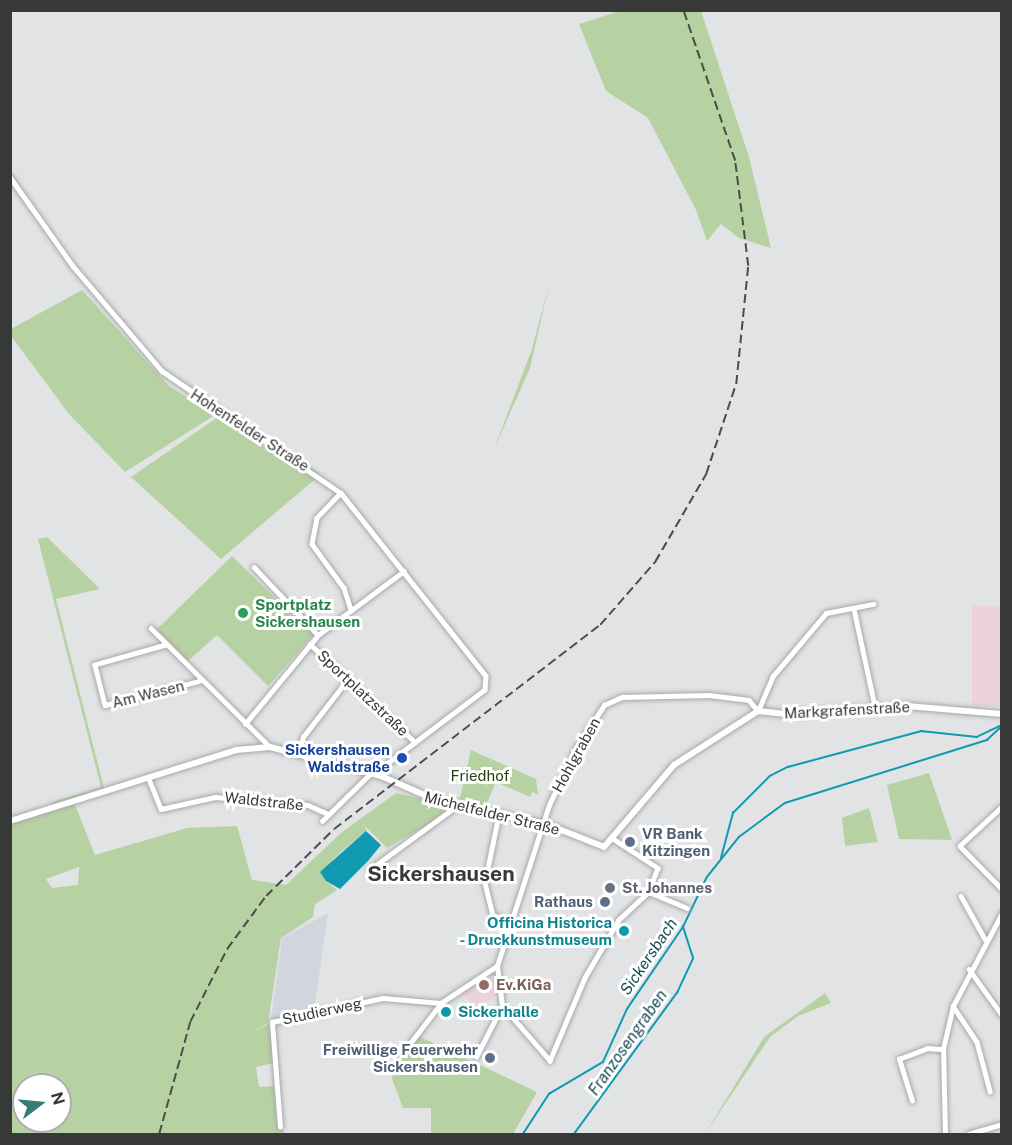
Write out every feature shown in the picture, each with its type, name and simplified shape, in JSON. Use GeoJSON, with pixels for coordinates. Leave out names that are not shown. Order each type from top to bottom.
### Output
{"type":"FeatureCollection","features":[{"type":"Feature","properties":{"kind":"street","name":"Hohenfelder Straße"},"geometry":{"type":"LineString","coordinates":[[10,177],[74,266],[162,371],[341,493],[489,683],[415,742],[381,776]]}},
{"type":"Feature","properties":{"kind":"street"},"geometry":{"type":"LineString","coordinates":[[341,493],[316,518],[312,544],[344,588],[351,610]]}},
{"type":"Feature","properties":{"kind":"street","name":"Sportplatzstraße"},"geometry":{"type":"LineString","coordinates":[[254,567],[318,635]]}},
{"type":"Feature","properties":{"kind":"street"},"geometry":{"type":"LineString","coordinates":[[245,723],[318,635],[404,571]]}},
{"type":"Feature","properties":{"kind":"street"},"geometry":{"type":"LineString","coordinates":[[502,1006],[550,1061],[585,978],[619,920],[649,892],[658,868],[612,838],[674,765],[758,711],[773,676],[826,613],[873,604]]}},
{"type":"Feature","properties":{"kind":"street"},"geometry":{"type":"LineString","coordinates":[[854,609],[875,706]]}},
{"type":"Feature","properties":{"kind":"street"},"geometry":{"type":"LineString","coordinates":[[151,628],[199,681],[270,747]]}},
{"type":"Feature","properties":{"kind":"street","name":"Sportplatzstraße"},"geometry":{"type":"LineString","coordinates":[[310,644],[415,742]]}},
{"type":"Feature","properties":{"kind":"street","name":"Am Wasen"},"geometry":{"type":"LineString","coordinates":[[166,645],[94,665],[105,705],[199,681]]}},
{"type":"Feature","properties":{"kind":"street"},"geometry":{"type":"LineString","coordinates":[[299,751],[303,737],[348,679]]}},
{"type":"Feature","properties":{"kind":"street","name":"Hohlgraben"},"geometry":{"type":"LineString","coordinates":[[498,966],[546,824],[574,752],[604,705],[622,697],[672,692],[749,700],[758,711]]}},
{"type":"Feature","properties":{"kind":"street","name":"Markgrafenstraße"},"geometry":{"type":"LineString","coordinates":[[758,711],[786,714],[875,706],[1001,714]]}},
{"type":"Feature","properties":{"kind":"street","name":"Michelfelder Straße"},"geometry":{"type":"LineString","coordinates":[[10,821],[104,794],[236,750],[270,747],[299,751],[381,776],[413,793],[499,815],[546,824],[604,847],[612,838]]}},
{"type":"Feature","properties":{"kind":"street","name":"Waldstraße"},"geometry":{"type":"LineString","coordinates":[[322,821],[371,773]]}},
{"type":"Feature","properties":{"kind":"street","name":"Waldstraße"},"geometry":{"type":"LineString","coordinates":[[149,779],[161,809],[215,797],[308,805],[328,814]]}},
{"type":"Feature","properties":{"kind":"street"},"geometry":{"type":"LineString","coordinates":[[369,870],[458,805]]}},
{"type":"Feature","properties":{"kind":"street"},"geometry":{"type":"LineString","coordinates":[[1002,807],[960,846],[1002,889]]}},
{"type":"Feature","properties":{"kind":"street"},"geometry":{"type":"LineString","coordinates":[[499,815],[485,883],[493,915],[513,923]]}},
{"type":"Feature","properties":{"kind":"street"},"geometry":{"type":"LineString","coordinates":[[649,892],[687,908]]}},
{"type":"Feature","properties":{"kind":"street"},"geometry":{"type":"LineString","coordinates":[[961,896],[985,939]]}},
{"type":"Feature","properties":{"kind":"street"},"geometry":{"type":"LineString","coordinates":[[945,1134],[943,1048],[953,1006],[969,969],[1002,912]]}},
{"type":"Feature","properties":{"kind":"street"},"geometry":{"type":"LineString","coordinates":[[614,915],[619,920]]}},
{"type":"Feature","properties":{"kind":"street"},"geometry":{"type":"LineString","coordinates":[[408,1046],[441,1003],[498,966],[502,1006],[476,1057]]}},
{"type":"Feature","properties":{"kind":"street"},"geometry":{"type":"LineString","coordinates":[[969,969],[1002,1014]]}},
{"type":"Feature","properties":{"kind":"street","name":"Studierweg"},"geometry":{"type":"LineString","coordinates":[[280,1127],[272,1022],[383,998],[441,1003]]}},
{"type":"Feature","properties":{"kind":"street"},"geometry":{"type":"LineString","coordinates":[[953,1006],[977,1042],[990,1091]]}},
{"type":"Feature","properties":{"kind":"street"},"geometry":{"type":"LineString","coordinates":[[912,1101],[899,1059],[927,1048],[943,1048]]}},
{"type":"Feature","properties":{"kind":"street"},"geometry":{"type":"LineString","coordinates":[[968,1134],[1002,1124]]}},
{"type":"Feature","properties":{"kind":"shaded area"},"geometry":{"type":"Polygon","coordinates":[[[972,606],[1001,606],[1001,706],[972,706],[972,606]]]}},
{"type":"Feature","properties":{"kind":"shaded area"},"geometry":{"type":"Polygon","coordinates":[[[328,913],[314,1010],[271,1019],[282,938],[328,913]]]}},
{"type":"Feature","properties":{"kind":"shaded area","name":"Ev.KiGa"},"geometry":{"type":"Polygon","coordinates":[[[491,971],[498,995],[475,1007],[460,992],[491,971]]]}},
{"type":"Feature","properties":{"kind":"green space"},"geometry":{"type":"Polygon","coordinates":[[[623,10],[701,11],[749,157],[771,248],[739,238],[721,224],[707,241],[696,210],[648,118],[606,91],[579,24],[623,10]]]}},
{"type":"Feature","properties":{"kind":"green space"},"geometry":{"type":"Polygon","coordinates":[[[549,285],[530,368],[494,449],[532,349],[549,285]]]}},
{"type":"Feature","properties":{"kind":"green space"},"geometry":{"type":"Polygon","coordinates":[[[82,290],[169,386],[215,415],[125,472],[69,414],[11,336],[11,329],[82,290]]]}},
{"type":"Feature","properties":{"kind":"green space"},"geometry":{"type":"Polygon","coordinates":[[[218,417],[302,471],[310,467],[320,475],[221,559],[131,477],[218,417]]]}},
{"type":"Feature","properties":{"kind":"green space"},"geometry":{"type":"Polygon","coordinates":[[[47,537],[100,589],[56,599],[104,788],[73,800],[95,855],[187,828],[237,826],[252,880],[286,885],[342,832],[396,793],[450,805],[451,811],[387,848],[362,823],[367,830],[333,859],[326,881],[337,890],[315,904],[313,917],[281,938],[268,1023],[245,1036],[272,1022],[273,1063],[256,1067],[259,1087],[274,1086],[284,1134],[11,1134],[10,821],[55,809],[53,802],[101,787],[38,539],[47,537]],[[79,867],[46,879],[52,888],[78,885],[79,867]]]}},
{"type":"Feature","properties":{"kind":"green space"},"geometry":{"type":"Polygon","coordinates":[[[232,556],[313,635],[268,686],[217,635],[187,662],[156,630],[232,556]]]}},
{"type":"Feature","properties":{"kind":"green space","name":"Friedhof"},"geometry":{"type":"Polygon","coordinates":[[[471,750],[536,779],[538,795],[532,792],[530,797],[496,782],[484,810],[459,802],[471,750]]]}},
{"type":"Feature","properties":{"kind":"green space"},"geometry":{"type":"Polygon","coordinates":[[[929,773],[952,840],[899,839],[887,785],[929,773]]]}},
{"type":"Feature","properties":{"kind":"green space"},"geometry":{"type":"Polygon","coordinates":[[[869,808],[878,842],[845,846],[842,818],[869,808]]]}},
{"type":"Feature","properties":{"kind":"green space"},"geometry":{"type":"Polygon","coordinates":[[[825,993],[831,1003],[798,1016],[770,1037],[705,1134],[764,1037],[825,993]]]}},
{"type":"Feature","properties":{"kind":"green space"},"geometry":{"type":"Polygon","coordinates":[[[418,1036],[537,1092],[513,1134],[431,1134],[431,1108],[403,1108],[392,1079],[397,1050],[407,1048],[418,1036]]]}},
{"type":"Feature","properties":{"kind":"water"},"geometry":{"type":"Polygon","coordinates":[[[366,831],[381,845],[340,889],[326,881],[320,872],[366,831]]]}},
{"type":"Feature","properties":{"kind":"waterway"},"geometry":{"type":"LineString","coordinates":[[721,858],[733,813],[770,776],[788,767],[921,731],[977,737],[1000,726]]}},
{"type":"Feature","properties":{"kind":"waterway","name":"Sickersbach"},"geometry":{"type":"LineString","coordinates":[[523,1134],[549,1094],[603,1062],[627,1009],[683,927],[707,877],[739,837],[785,803],[987,740],[1002,726]]}},
{"type":"Feature","properties":{"kind":"waterway","name":"Franzosengraben"},"geometry":{"type":"LineString","coordinates":[[574,1134],[677,993],[693,958],[683,927]]}},
{"type":"Feature","properties":{"kind":"railway"},"geometry":{"type":"LineString","coordinates":[[159,1134],[190,1022],[227,949],[266,896],[334,829],[600,625],[655,562],[706,474],[736,384],[748,266],[735,161],[683,10]]}},
{"type":"Feature","properties":{"kind":"place","name":"Sportplatz Sickershausen"},"geometry":{"type":"Point","coordinates":[243,613]}},
{"type":"Feature","properties":{"kind":"place","name":"Sickershausen Waldstraße"},"geometry":{"type":"Point","coordinates":[402,758]}},
{"type":"Feature","properties":{"kind":"place","name":"VR Bank Kitzingen"},"geometry":{"type":"Point","coordinates":[630,842]}},
{"type":"Feature","properties":{"kind":"place","name":"St. Johannes"},"geometry":{"type":"Point","coordinates":[610,888]}},
{"type":"Feature","properties":{"kind":"place","name":"Rathaus"},"geometry":{"type":"Point","coordinates":[605,902]}},
{"type":"Feature","properties":{"kind":"place","name":"Officina Historica - Druckkunstmuseum"},"geometry":{"type":"Point","coordinates":[624,931]}},
{"type":"Feature","properties":{"kind":"place","name":"Ev.KiGa"},"geometry":{"type":"Point","coordinates":[484,985]}},
{"type":"Feature","properties":{"kind":"place","name":"Sickerhalle"},"geometry":{"type":"Point","coordinates":[446,1012]}},
{"type":"Feature","properties":{"kind":"place","name":"Freiwillige Feuerwehr Sickershausen"},"geometry":{"type":"Point","coordinates":[490,1058]}},
{"type":"Feature","properties":{"kind":"district","name":"Sickershausen"},"geometry":{"type":"Point","coordinates":[441,874]}}]}
